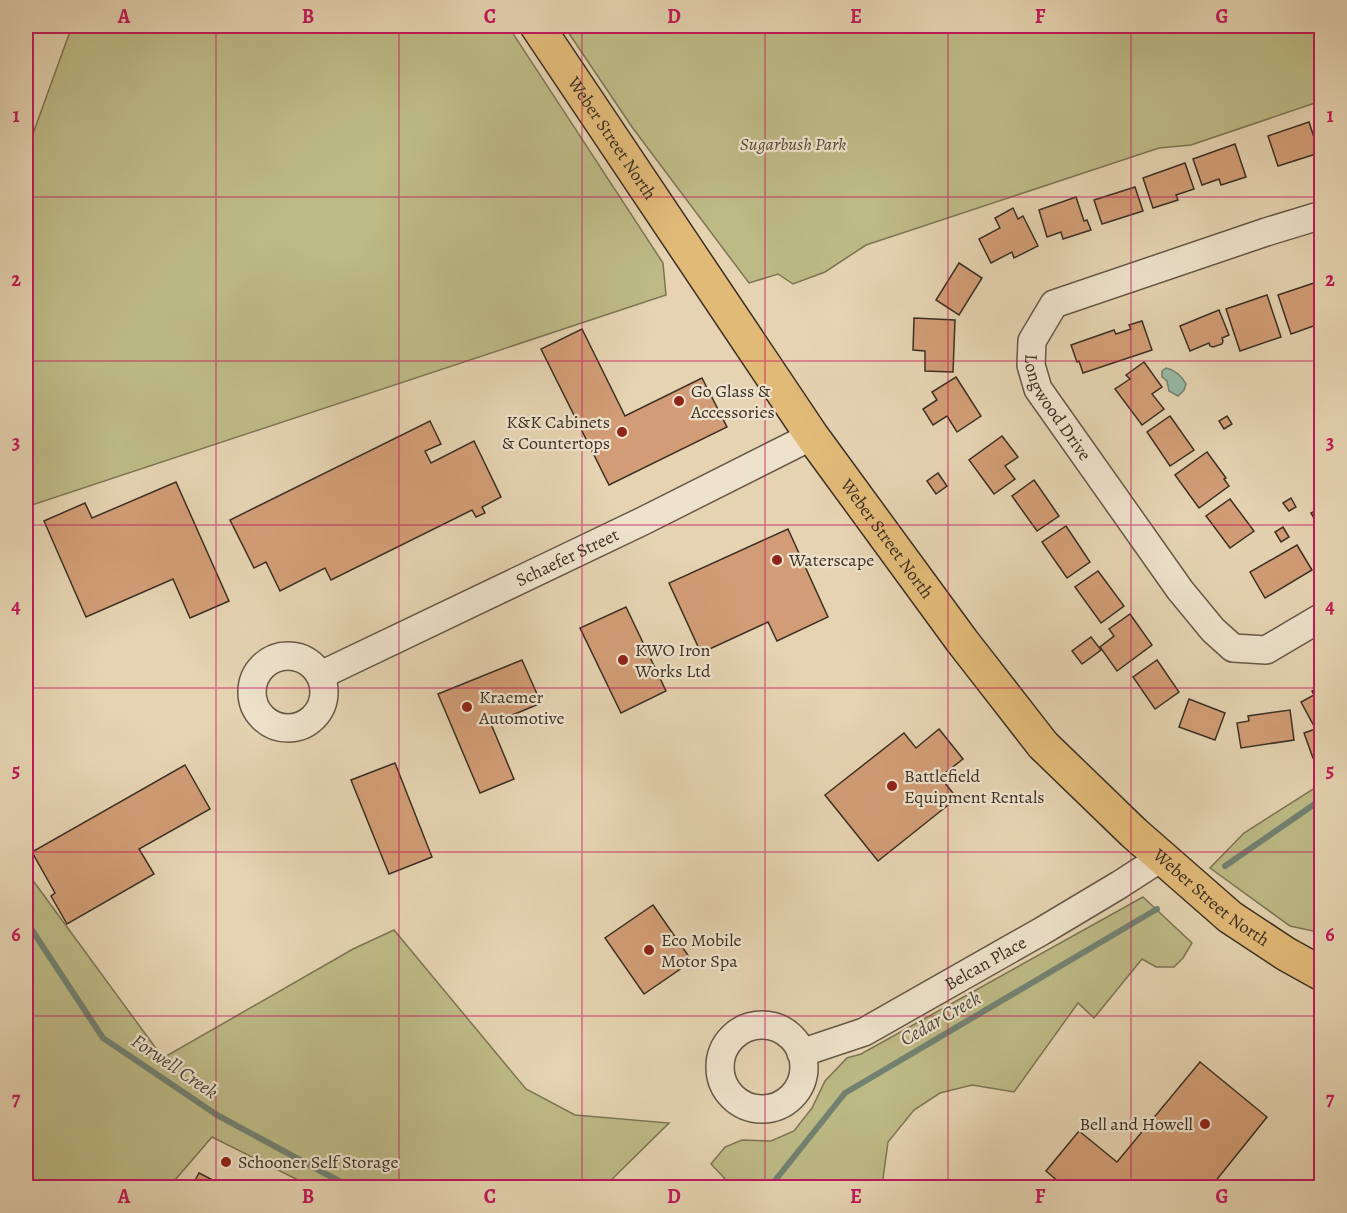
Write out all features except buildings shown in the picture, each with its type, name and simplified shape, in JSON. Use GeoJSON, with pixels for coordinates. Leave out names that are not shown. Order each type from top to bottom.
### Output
{"type":"FeatureCollection","features":[{"type":"Feature","properties":{"kind":"main road","name":"Weber Street North"},"geometry":{"type":"LineString","coordinates":[[537,26],[812,436],[962,641],[1043,744],[1160,856],[1230,917],[1286,954],[1322,974]]}},
{"type":"Feature","properties":{"kind":"street","name":"Longwood Drive"},"geometry":{"type":"LineString","coordinates":[[1322,215],[1054,304],[1032,341],[1031,365],[1038,388],[1179,590],[1213,630],[1233,648],[1266,650],[1322,618]]}},
{"type":"Feature","properties":{"kind":"street","name":"Schaefer Street"},"geometry":{"type":"LineString","coordinates":[[321,675],[643,521],[812,436]]}},
{"type":"Feature","properties":{"kind":"street","name":"Belcan Place"},"geometry":{"type":"LineString","coordinates":[[801,1053],[864,1032],[1061,920],[1150,865],[1160,856]]}},
{"type":"Feature","properties":{"kind":"green space"},"geometry":{"type":"Polygon","coordinates":[[[72,26],[508,26],[663,263],[666,295],[26,507],[26,153],[72,26]]]}},
{"type":"Feature","properties":{"kind":"green space","name":"Sugarbush Park"},"geometry":{"type":"Polygon","coordinates":[[[564,26],[1321,26],[1321,101],[1191,145],[1159,148],[866,245],[825,272],[793,284],[778,274],[749,283],[632,127],[564,26]]]}},
{"type":"Feature","properties":{"kind":"green space"},"geometry":{"type":"Polygon","coordinates":[[[1321,784],[1321,922],[1313,931],[1290,926],[1210,868],[1244,833],[1321,784]]]}},
{"type":"Feature","properties":{"kind":"green space"},"geometry":{"type":"Polygon","coordinates":[[[26,871],[163,1058],[353,949],[394,930],[526,1089],[575,1115],[669,1123],[604,1187],[312,1187],[212,1137],[169,1187],[26,1187],[26,871]]]}},
{"type":"Feature","properties":{"kind":"green space"},"geometry":{"type":"Polygon","coordinates":[[[1143,897],[1192,943],[1183,958],[1174,967],[1156,967],[1142,959],[1094,1018],[1078,1003],[1014,1092],[972,1085],[940,1093],[914,1110],[888,1142],[882,1186],[884,1187],[721,1187],[727,1181],[711,1164],[725,1147],[742,1140],[771,1141],[794,1131],[812,1108],[825,1081],[847,1058],[861,1054],[1143,897]]]}},
{"type":"Feature","properties":{"kind":"shaded area"},"geometry":{"type":"Polygon","coordinates":[[[1166,368],[1178,373],[1186,384],[1178,396],[1169,391],[1167,381],[1162,377],[1162,371],[1166,368]]]}},
{"type":"Feature","properties":{"kind":"waterway","name":"Cedar Creek"},"geometry":{"type":"LineString","coordinates":[[1225,866],[1322,799]]}},
{"type":"Feature","properties":{"kind":"waterway","name":"Cedar Creek"},"geometry":{"type":"LineString","coordinates":[[769,1188],[845,1093],[1157,909]]}},
{"type":"Feature","properties":{"kind":"waterway","name":"Forwell Creek"},"geometry":{"type":"LineString","coordinates":[[26,921],[103,1038],[217,1115],[352,1188]]}},
{"type":"Feature","properties":{"kind":"place","name":"Go Glass & Accessories"},"geometry":{"type":"Point","coordinates":[679,401]}},
{"type":"Feature","properties":{"kind":"place","name":"K&K Cabinets & Countertops"},"geometry":{"type":"Point","coordinates":[622,432]}},
{"type":"Feature","properties":{"kind":"place","name":"Waterscape"},"geometry":{"type":"Point","coordinates":[777,560]}},
{"type":"Feature","properties":{"kind":"place","name":"KWO Iron Works Ltd"},"geometry":{"type":"Point","coordinates":[623,660]}},
{"type":"Feature","properties":{"kind":"place","name":"Kraemer Automotive"},"geometry":{"type":"Point","coordinates":[467,707]}},
{"type":"Feature","properties":{"kind":"place","name":"Battlefield Equipment Rentals"},"geometry":{"type":"Point","coordinates":[892,786]}},
{"type":"Feature","properties":{"kind":"place","name":"Eco Mobile Motor Spa"},"geometry":{"type":"Point","coordinates":[649,950]}},
{"type":"Feature","properties":{"kind":"place","name":"Bell and Howell"},"geometry":{"type":"Point","coordinates":[1205,1124]}},
{"type":"Feature","properties":{"kind":"place","name":"Schooner Self Storage"},"geometry":{"type":"Point","coordinates":[226,1162]}}]}
